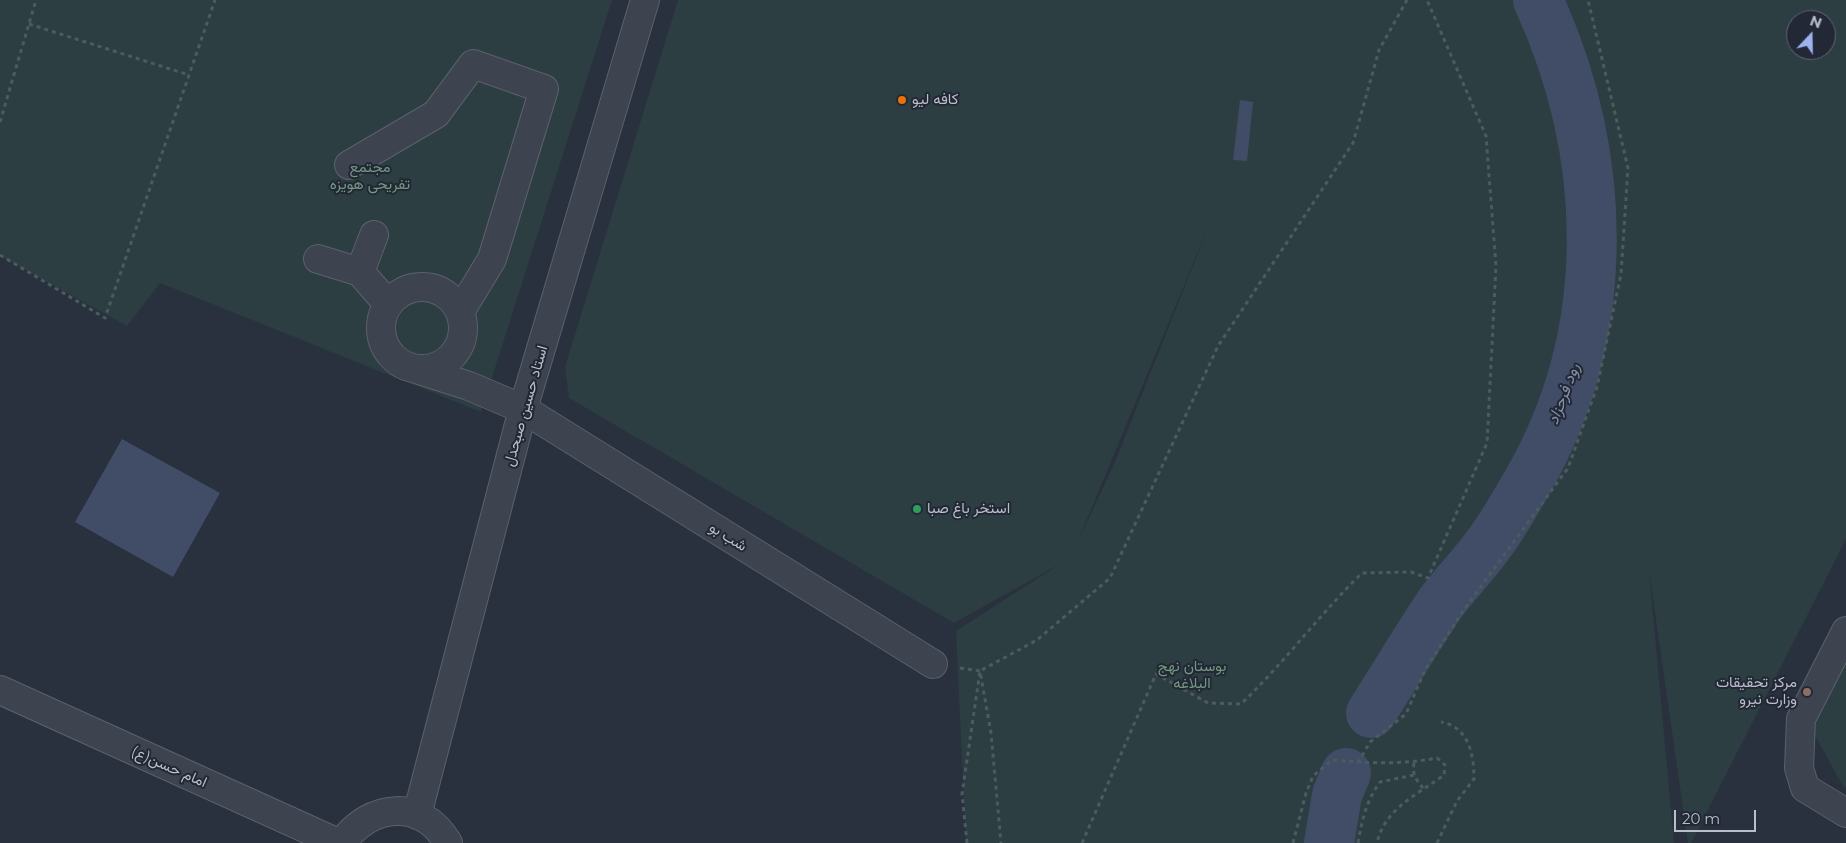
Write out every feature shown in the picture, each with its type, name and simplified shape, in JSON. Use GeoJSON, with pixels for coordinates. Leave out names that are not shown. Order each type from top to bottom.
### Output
{"type":"FeatureCollection","features":[{"type":"Feature","properties":{"kind":"street","name":"استاد حسین صبحدل"},"geometry":{"type":"LineString","coordinates":[[417,815],[523,409],[645,0]]}},
{"type":"Feature","properties":{"kind":"street"},"geometry":{"type":"LineString","coordinates":[[349,165],[436,114],[473,64],[544,89],[492,259],[460,312]]}},
{"type":"Feature","properties":{"kind":"street"},"geometry":{"type":"LineString","coordinates":[[360,272],[374,235]]}},
{"type":"Feature","properties":{"kind":"street"},"geometry":{"type":"LineString","coordinates":[[318,258],[360,272],[388,304]]}},
{"type":"Feature","properties":{"kind":"street"},"geometry":{"type":"LineString","coordinates":[[420,286],[432,288],[453,301],[460,312],[463,324],[462,337],[453,354],[438,365],[426,369],[413,368],[401,363],[390,354],[383,343],[380,329],[382,316],[388,304],[408,289],[420,286]]}},
{"type":"Feature","properties":{"kind":"street","name":"شب بو"},"geometry":{"type":"LineString","coordinates":[[413,368],[469,386],[523,409],[933,664]]}},
{"type":"Feature","properties":{"kind":"street"},"geometry":{"type":"LineString","coordinates":[[1846,631],[1801,718],[1799,768],[1805,788],[1846,813]]}},
{"type":"Feature","properties":{"kind":"street","name":"امام حسن(ع)"},"geometry":{"type":"LineString","coordinates":[[0,690],[338,843]]}},
{"type":"Feature","properties":{"kind":"street"},"geometry":{"type":"LineString","coordinates":[[342,843],[351,830],[365,819],[382,812],[400,811],[417,815],[431,823],[448,843]]}},
{"type":"Feature","properties":{"kind":"path"},"geometry":{"type":"LineString","coordinates":[[0,122],[36,0]]}},
{"type":"Feature","properties":{"kind":"path"},"geometry":{"type":"LineString","coordinates":[[0,254],[104,318],[215,0]]}},
{"type":"Feature","properties":{"kind":"path"},"geometry":{"type":"LineString","coordinates":[[933,664],[980,671],[1037,640],[1110,578],[1218,346],[1353,143],[1379,50],[1407,0]]}},
{"type":"Feature","properties":{"kind":"path"},"geometry":{"type":"LineString","coordinates":[[1082,843],[1156,674],[1208,703],[1241,704],[1273,674],[1343,592],[1362,573],[1411,572],[1428,578],[1487,443],[1496,266],[1486,136],[1427,0]]}},
{"type":"Feature","properties":{"kind":"path"},"geometry":{"type":"LineString","coordinates":[[1358,763],[1370,742],[1406,714],[1425,670],[1463,611],[1568,468],[1598,387],[1621,274],[1628,168],[1588,0]]}},
{"type":"Feature","properties":{"kind":"path"},"geometry":{"type":"LineString","coordinates":[[29,24],[189,75]]}},
{"type":"Feature","properties":{"kind":"path"},"geometry":{"type":"LineString","coordinates":[[967,843],[962,794],[980,671]]}},
{"type":"Feature","properties":{"kind":"path"},"geometry":{"type":"LineString","coordinates":[[980,671],[991,733],[1001,843]]}},
{"type":"Feature","properties":{"kind":"path"},"geometry":{"type":"LineString","coordinates":[[1437,843],[1457,801],[1474,779],[1472,750],[1463,734],[1448,723],[1441,722]]}},
{"type":"Feature","properties":{"kind":"path"},"geometry":{"type":"LineString","coordinates":[[1293,843],[1306,793],[1313,776],[1332,760],[1358,763],[1414,763],[1437,758],[1445,765],[1444,775],[1411,796],[1392,813],[1380,829],[1377,843]]}},
{"type":"Feature","properties":{"kind":"path"},"geometry":{"type":"LineString","coordinates":[[1414,763],[1414,775],[1424,788]]}},
{"type":"Feature","properties":{"kind":"path"},"geometry":{"type":"LineString","coordinates":[[1358,843],[1362,814],[1369,798],[1380,782],[1414,775]]}},
{"type":"Feature","properties":{"kind":"green space","name":"مجتمع تفریحی هویزه"},"geometry":{"type":"Polygon","coordinates":[[[0,0],[612,0],[481,412],[160,283],[127,326],[0,256],[0,0]]]}},
{"type":"Feature","properties":{"kind":"green space","name":"بوستان نهج البلاغه"},"geometry":{"type":"Polygon","coordinates":[[[678,0],[1846,0],[1846,539],[1691,843],[1688,843],[1649,571],[1674,843],[966,843],[956,631],[1060,564],[954,623],[569,398],[565,367],[678,0]],[[1210,223],[1078,541],[1115,462],[1210,223]]]}},
{"type":"Feature","properties":{"kind":"green space"},"geometry":{"type":"Polygon","coordinates":[[[1846,656],[1846,787],[1843,786],[1812,730],[1846,656]]]}},
{"type":"Feature","properties":{"kind":"water"},"geometry":{"type":"Polygon","coordinates":[[[1240,100],[1253,102],[1247,161],[1233,160],[1240,100]]]}},
{"type":"Feature","properties":{"kind":"water"},"geometry":{"type":"Polygon","coordinates":[[[122,439],[220,493],[173,577],[75,522],[122,439]]]}},
{"type":"Feature","properties":{"kind":"waterway","name":"رود فرحزاد"},"geometry":{"type":"LineString","coordinates":[[1371,713],[1440,604],[1491,541],[1527,483],[1555,426],[1575,366],[1587,305],[1592,243],[1589,181],[1578,120],[1561,59],[1538,0]]}},
{"type":"Feature","properties":{"kind":"waterway","name":"رود فرحزاد"},"geometry":{"type":"LineString","coordinates":[[1329,843],[1337,795],[1346,773]]}},
{"type":"Feature","properties":{"kind":"place","name":"کافه لیو"},"geometry":{"type":"Point","coordinates":[902,100]}},
{"type":"Feature","properties":{"kind":"place","name":"استخر باغ صبا"},"geometry":{"type":"Point","coordinates":[917,509]}},
{"type":"Feature","properties":{"kind":"place","name":"مرکز تحقیقات وزارت نیرو"},"geometry":{"type":"Point","coordinates":[1807,692]}}]}
